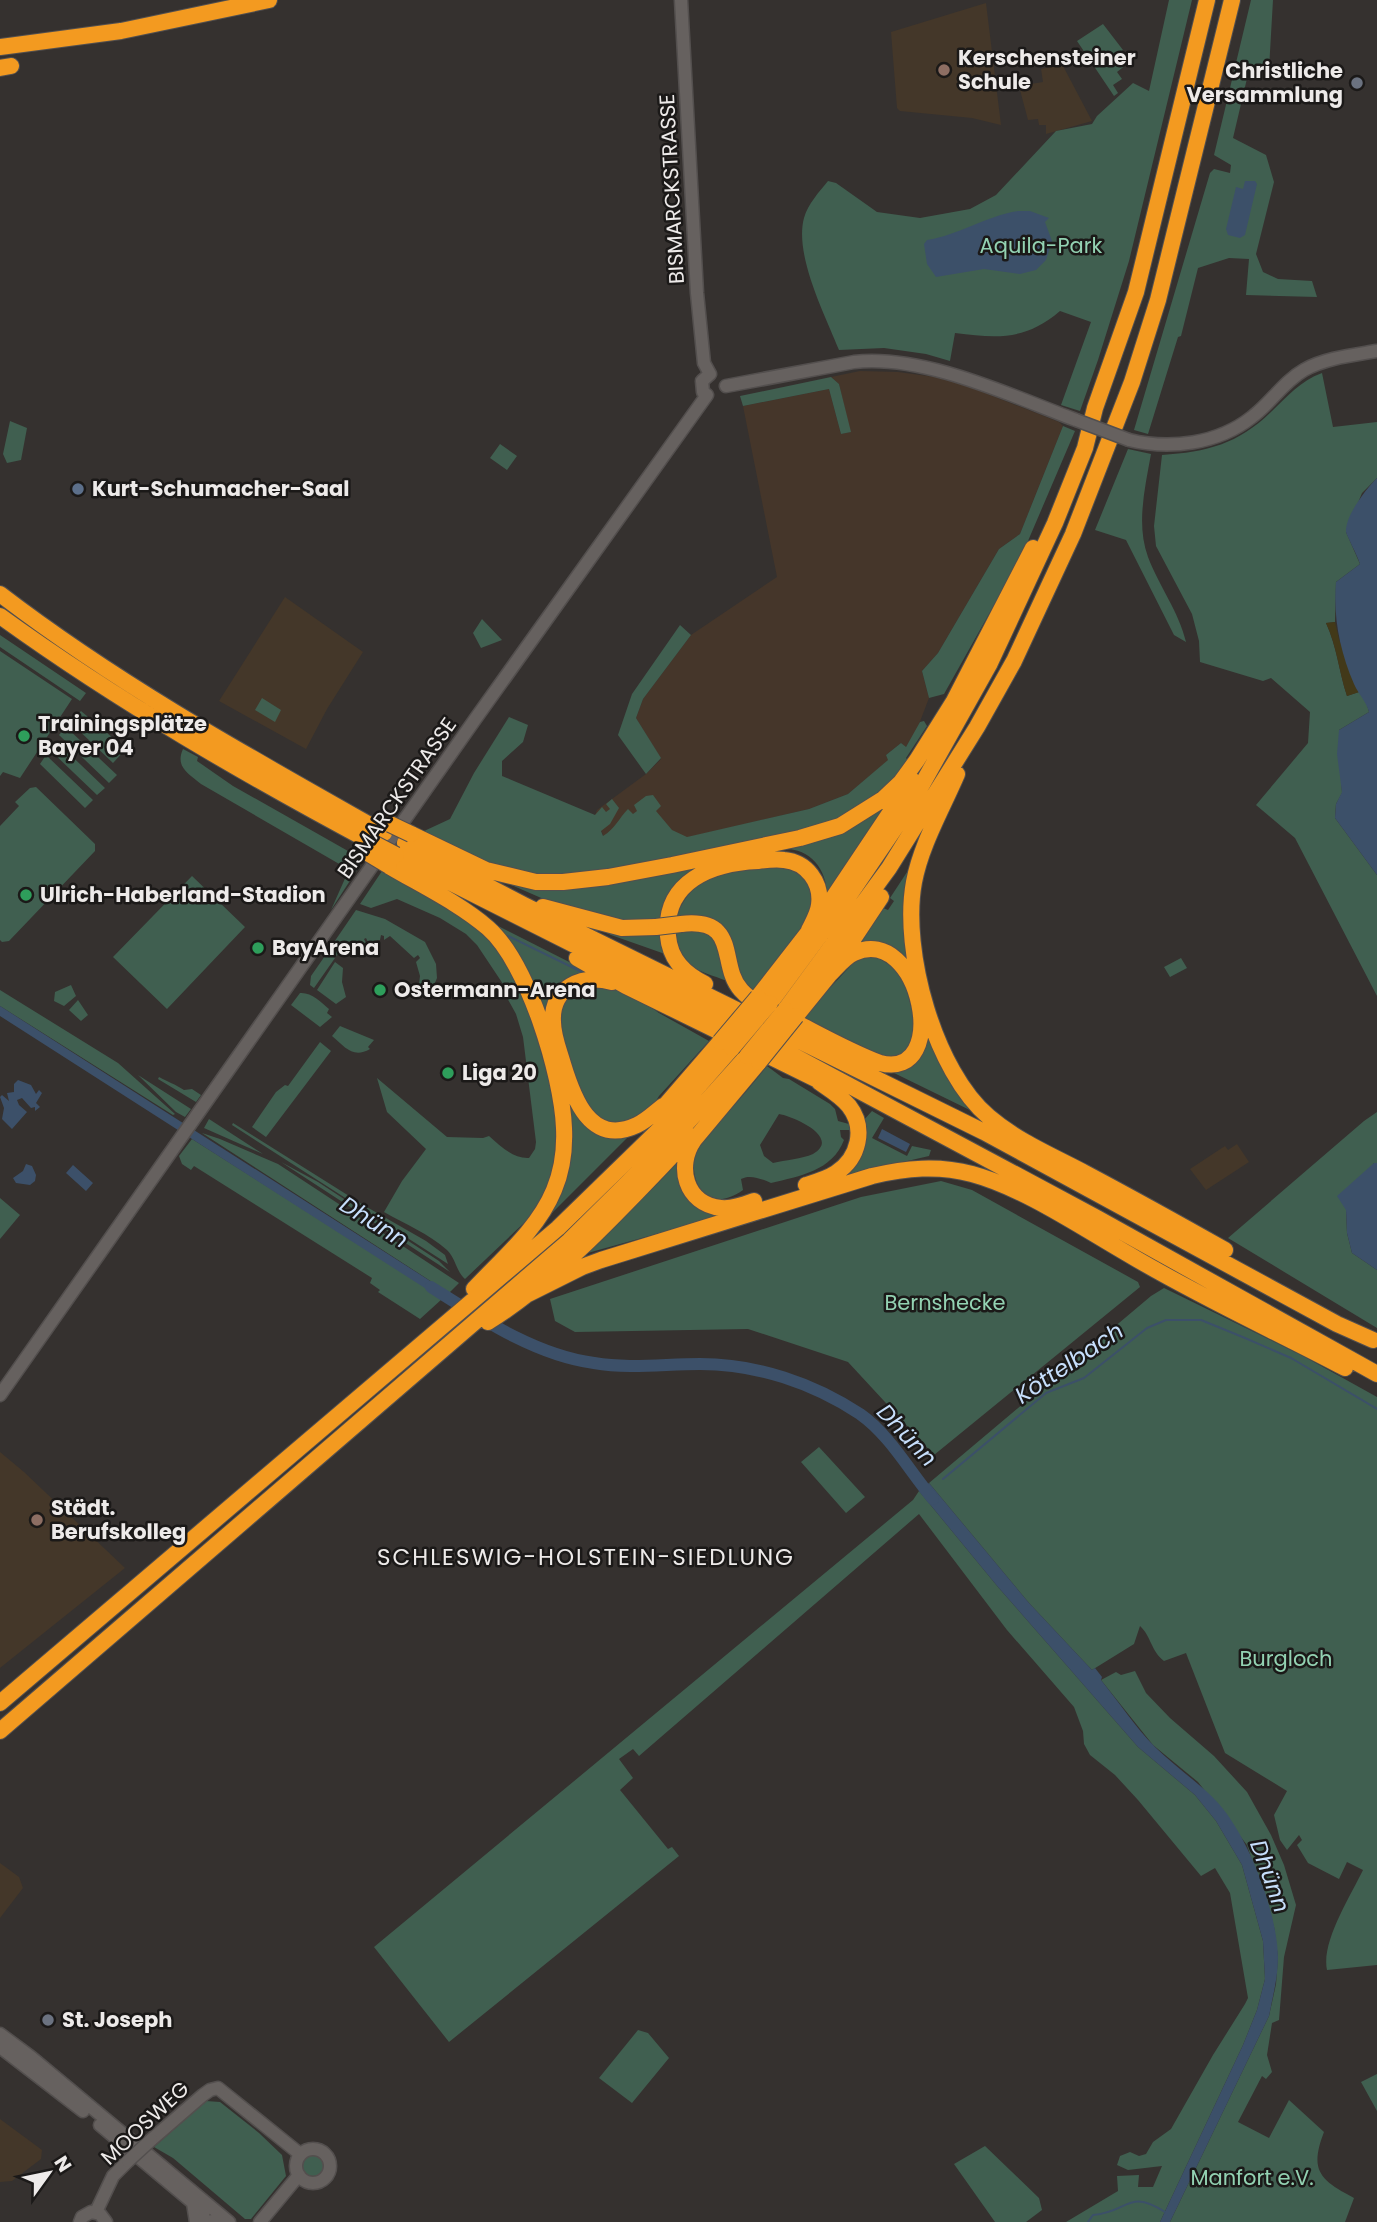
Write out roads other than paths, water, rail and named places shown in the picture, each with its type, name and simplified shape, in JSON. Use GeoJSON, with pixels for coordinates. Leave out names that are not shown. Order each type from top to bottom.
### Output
{"type":"FeatureCollection","features":[{"type":"Feature","properties":{"kind":"highway"},"geometry":{"type":"LineString","coordinates":[[0,36],[120,25],[214,0]]}},
{"type":"Feature","properties":{"kind":"highway"},"geometry":{"type":"LineString","coordinates":[[0,47],[270,0]]}},
{"type":"Feature","properties":{"kind":"highway"},"geometry":{"type":"LineString","coordinates":[[809,930],[868,849],[960,704],[1032,550],[1078,439],[1095,408],[1136,292],[1207,0]]}},
{"type":"Feature","properties":{"kind":"highway"},"geometry":{"type":"LineString","coordinates":[[830,974],[911,853],[1014,660],[1057,569],[1104,457],[1132,382],[1164,275],[1232,0]]}},
{"type":"Feature","properties":{"kind":"highway"},"geometry":{"type":"LineString","coordinates":[[0,594],[105,668],[471,894],[770,1043],[1159,1252],[1377,1374]]}},
{"type":"Feature","properties":{"kind":"highway"},"geometry":{"type":"LineString","coordinates":[[0,616],[99,685],[224,761],[283,805],[380,839],[524,905],[984,1132],[1336,1324],[1375,1341]]}},
{"type":"Feature","properties":{"kind":"highway"},"geometry":{"type":"LineString","coordinates":[[777,1007],[878,855],[934,748],[941,725],[960,704]]}},
{"type":"Feature","properties":{"kind":"highway"},"geometry":{"type":"LineString","coordinates":[[400,850],[536,882],[608,877],[800,838],[840,826],[883,799],[934,748]]}},
{"type":"Feature","properties":{"kind":"highway"},"geometry":{"type":"LineString","coordinates":[[777,1007],[881,879],[952,775]]}},
{"type":"Feature","properties":{"kind":"highway"},"geometry":{"type":"LineString","coordinates":[[952,775],[918,865],[912,894],[912,943],[932,1022],[951,1069],[978,1107],[1012,1134]]}},
{"type":"Feature","properties":{"kind":"highway"},"geometry":{"type":"LineString","coordinates":[[400,850],[490,929],[516,961],[529,989],[554,1069],[564,1126],[563,1159],[558,1177],[547,1205],[491,1279]]}},
{"type":"Feature","properties":{"kind":"highway"},"geometry":{"type":"LineString","coordinates":[[817,1081],[842,1098],[856,1120],[859,1134],[855,1151],[840,1170],[821,1180],[737,1206],[719,1207],[704,1202],[694,1194],[687,1182],[684,1162],[691,1144],[753,1059],[777,1007],[819,905],[817,884],[804,867],[784,860],[743,861],[700,874],[685,884],[677,895],[667,929],[676,960],[693,978],[961,1113],[1012,1134],[1127,1195],[1251,1265],[1375,1341]]}},
{"type":"Feature","properties":{"kind":"highway"},"geometry":{"type":"LineString","coordinates":[[471,894],[498,915],[626,986],[929,1136],[955,1142]]}},
{"type":"Feature","properties":{"kind":"highway"},"geometry":{"type":"LineString","coordinates":[[524,905],[544,907],[622,928],[703,925],[718,933],[727,948],[731,972],[737,985],[748,997],[768,1009],[880,1063],[897,1064],[913,1054],[921,1038],[920,1015],[909,977],[897,959],[880,951],[862,950],[851,955],[830,974],[777,1007],[726,1045],[663,1106],[637,1125],[625,1129],[611,1129],[597,1124],[578,1107],[570,1089],[553,1023],[553,1011],[558,999],[570,985],[583,979],[601,979],[626,986]]}},
{"type":"Feature","properties":{"kind":"highway"},"geometry":{"type":"LineString","coordinates":[[0,1703],[421,1345],[491,1279],[558,1228],[626,1163],[695,1091],[726,1045]]}},
{"type":"Feature","properties":{"kind":"highway"},"geometry":{"type":"LineString","coordinates":[[521,1295],[569,1241],[753,1059]]}},
{"type":"Feature","properties":{"kind":"highway"},"geometry":{"type":"LineString","coordinates":[[626,1163],[663,1106]]}},
{"type":"Feature","properties":{"kind":"highway"},"geometry":{"type":"LineString","coordinates":[[0,1731],[436,1355],[521,1295],[632,1197],[712,1115]]}},
{"type":"Feature","properties":{"kind":"highway"},"geometry":{"type":"LineString","coordinates":[[521,1295],[601,1260],[872,1176],[916,1168],[951,1170],[976,1175],[1016,1192],[1206,1297],[1377,1385]]}},
{"type":"Feature","properties":{"kind":"main road","name":"BISMARCKSTRASSE"},"geometry":{"type":"LineString","coordinates":[[681,0],[697,293],[704,363],[710,374]]}},
{"type":"Feature","properties":{"kind":"main road"},"geometry":{"type":"LineString","coordinates":[[726,386],[854,362],[875,361],[952,374],[1129,440],[1173,445],[1214,437],[1253,417],[1301,371],[1314,365],[1377,351]]}},
{"type":"Feature","properties":{"kind":"main road"},"geometry":{"type":"LineString","coordinates":[[710,374],[721,376],[726,386],[721,395],[712,397],[707,396],[702,387],[705,377],[710,374]]}},
{"type":"Feature","properties":{"kind":"main road","name":"BISMARCKSTRASSE"},"geometry":{"type":"LineString","coordinates":[[0,1395],[707,396]]}},
{"type":"Feature","properties":{"kind":"main road"},"geometry":{"type":"LineString","coordinates":[[0,2034],[229,2222]]}},
{"type":"Feature","properties":{"kind":"main road"},"geometry":{"type":"LineString","coordinates":[[0,2047],[79,2108],[215,2222]]}},
{"type":"Feature","properties":{"kind":"main road","name":"MOOSWEG"},"geometry":{"type":"LineString","coordinates":[[96,2212],[113,2176],[203,2095],[218,2088],[300,2154]]}},
{"type":"Feature","properties":{"kind":"main road"},"geometry":{"type":"LineString","coordinates":[[308,2149],[318,2149],[327,2155],[329,2173],[323,2180],[315,2183],[302,2178],[296,2164],[300,2154],[308,2149]]}},
{"type":"Feature","properties":{"kind":"main road"},"geometry":{"type":"LineString","coordinates":[[260,2222],[302,2178]]}},
{"type":"Feature","properties":{"kind":"main road"},"geometry":{"type":"LineString","coordinates":[[270,2222],[302,2178]]}},
{"type":"Feature","properties":{"kind":"main road"},"geometry":{"type":"LineString","coordinates":[[193,2203],[198,2222],[215,2222]]}},
{"type":"Feature","properties":{"kind":"main road"},"geometry":{"type":"LineString","coordinates":[[80,2222],[86,2213],[96,2212],[104,2217],[106,2222]]}},
{"type":"Feature","properties":{"kind":"water"},"geometry":{"type":"Polygon","coordinates":[[[1245,181],[1255,181],[1257,184],[1245,235],[1240,238],[1228,235],[1226,229],[1236,187],[1243,189],[1245,181]]]}},
{"type":"Feature","properties":{"kind":"water"},"geometry":{"type":"Polygon","coordinates":[[[1018,211],[1030,211],[1049,218],[1045,222],[1052,241],[1046,260],[1036,270],[1020,274],[984,269],[936,277],[927,264],[924,244],[927,240],[1018,211]]]}},
{"type":"Feature","properties":{"kind":"water"},"geometry":{"type":"Polygon","coordinates":[[[1377,478],[1377,875],[1335,818],[1336,804],[1342,792],[1337,754],[1339,730],[1369,712],[1354,684],[1341,647],[1336,582],[1360,564],[1346,532],[1347,526],[1357,503],[1377,478]]]}},
{"type":"Feature","properties":{"kind":"water"},"geometry":{"type":"Polygon","coordinates":[[[0,1006],[449,1293],[442,1299],[0,1016],[0,1006]]]}},
{"type":"Feature","properties":{"kind":"water"},"geometry":{"type":"Polygon","coordinates":[[[18,1080],[31,1085],[36,1094],[39,1090],[42,1093],[36,1103],[40,1107],[35,1111],[35,1107],[31,1108],[22,1098],[17,1100],[27,1112],[12,1129],[2,1119],[4,1108],[0,1097],[2,1095],[9,1101],[7,1093],[14,1092],[14,1084],[18,1080]]]}},
{"type":"Feature","properties":{"kind":"water"},"geometry":{"type":"Polygon","coordinates":[[[882,1129],[910,1144],[906,1152],[878,1138],[882,1129]]]}},
{"type":"Feature","properties":{"kind":"water"},"geometry":{"type":"Polygon","coordinates":[[[1377,1163],[1377,1270],[1352,1253],[1347,1233],[1346,1210],[1337,1196],[1377,1163]]]}},
{"type":"Feature","properties":{"kind":"water"},"geometry":{"type":"Polygon","coordinates":[[[26,1164],[32,1166],[36,1175],[35,1181],[30,1185],[16,1183],[13,1178],[23,1171],[26,1164]]]}},
{"type":"Feature","properties":{"kind":"water"},"geometry":{"type":"Polygon","coordinates":[[[73,1165],[93,1183],[86,1191],[66,1173],[73,1165]]]}},
{"type":"Feature","properties":{"kind":"water"},"geometry":{"type":"Polygon","coordinates":[[[929,1483],[1029,1603],[1092,1670],[1095,1668],[1102,1677],[1101,1680],[1148,1739],[1219,1804],[1251,1855],[1267,1898],[1278,1957],[1269,2016],[1170,2222],[1160,2222],[1243,2045],[1257,2010],[1265,1979],[1263,1941],[1242,1865],[1216,1821],[1195,1795],[1138,1747],[998,1587],[919,1491],[929,1483]]]}},
{"type":"Feature","properties":{"kind":"waterway"},"geometry":{"type":"LineString","coordinates":[[508,936],[584,973]]}},
{"type":"Feature","properties":{"kind":"waterway","name":"Dhünn"},"geometry":{"type":"LineString","coordinates":[[431,1287],[509,1334],[572,1359],[620,1366],[700,1364],[742,1367],[784,1377],[823,1393],[860,1414],[881,1432],[933,1499]]}},
{"type":"Feature","properties":{"kind":"waterway","name":"Köttelbach"},"geometry":{"type":"LineString","coordinates":[[943,1479],[1046,1393],[1084,1378],[1147,1328],[1166,1320],[1201,1320],[1245,1338],[1291,1358],[1377,1409]]}},
{"type":"Feature","properties":{"kind":"waterway"},"geometry":{"type":"LineString","coordinates":[[1088,2222],[1093,2215],[1135,2202],[1153,2205],[1165,2212]]}},
{"type":"Feature","properties":{"kind":"place","name":"Kerschensteiner Schule"},"geometry":{"type":"Point","coordinates":[944,70]}},
{"type":"Feature","properties":{"kind":"place","name":"Christliche Versammlung"},"geometry":{"type":"Point","coordinates":[1357,83]}},
{"type":"Feature","properties":{"kind":"place","name":"Kurt-Schumacher-Saal"},"geometry":{"type":"Point","coordinates":[78,489]}},
{"type":"Feature","properties":{"kind":"place","name":"Trainingsplätze Bayer 04"},"geometry":{"type":"Point","coordinates":[24,736]}},
{"type":"Feature","properties":{"kind":"place","name":"Ulrich-Haberland-Stadion"},"geometry":{"type":"Point","coordinates":[26,895]}},
{"type":"Feature","properties":{"kind":"place","name":"BayArena"},"geometry":{"type":"Point","coordinates":[258,948]}},
{"type":"Feature","properties":{"kind":"place","name":"Ostermann-Arena"},"geometry":{"type":"Point","coordinates":[380,990]}},
{"type":"Feature","properties":{"kind":"place","name":"Liga 20"},"geometry":{"type":"Point","coordinates":[448,1073]}},
{"type":"Feature","properties":{"kind":"place","name":"Städt. Berufskolleg"},"geometry":{"type":"Point","coordinates":[37,1520]}},
{"type":"Feature","properties":{"kind":"place","name":"St. Joseph"},"geometry":{"type":"Point","coordinates":[48,2020]}},
{"type":"Feature","properties":{"kind":"district","name":"SCHLESWIG-HOLSTEIN-SIEDLUNG"},"geometry":{"type":"Point","coordinates":[586,1557]}},
{"type":"Feature","properties":{"kind":"park label","name":"Aquila-Park"},"geometry":{"type":"Point","coordinates":[1041,246]}},
{"type":"Feature","properties":{"kind":"park label","name":"Bernshecke"},"geometry":{"type":"Point","coordinates":[945,1303]}},
{"type":"Feature","properties":{"kind":"park label","name":"Burgloch"},"geometry":{"type":"Point","coordinates":[1286,1659]}},
{"type":"Feature","properties":{"kind":"park label","name":"Manfort e.V."},"geometry":{"type":"Point","coordinates":[1252,2178]}}]}
